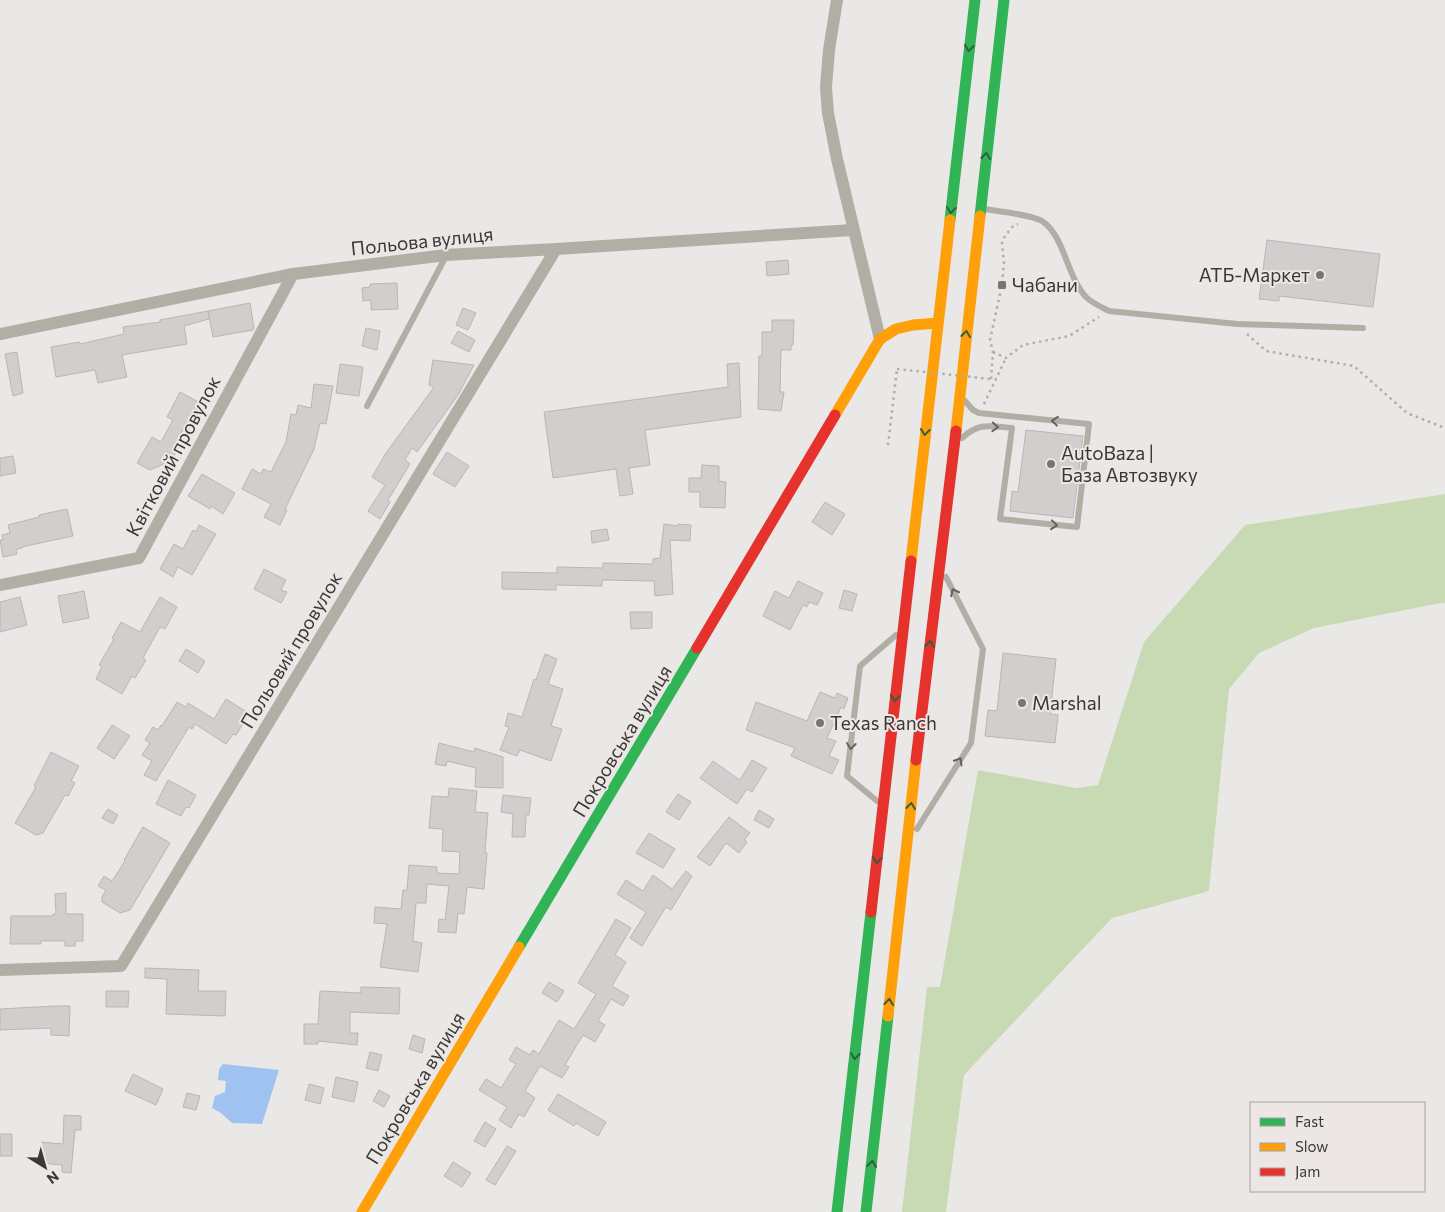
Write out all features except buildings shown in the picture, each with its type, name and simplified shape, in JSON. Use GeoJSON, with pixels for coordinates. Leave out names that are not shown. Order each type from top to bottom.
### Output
{"type":"FeatureCollection","features":[{"type":"Feature","properties":{"kind":"main road"},"geometry":{"type":"LineString","coordinates":[[837,1212],[975,0]]}},
{"type":"Feature","properties":{"kind":"main road"},"geometry":{"type":"LineString","coordinates":[[866,1212],[906,847],[954,447],[1004,0]]}},
{"type":"Feature","properties":{"kind":"main road"},"geometry":{"type":"LineString","coordinates":[[880,339],[896,329],[913,325],[938,323]]}},
{"type":"Feature","properties":{"kind":"main road","name":"Покровська вулиця"},"geometry":{"type":"LineString","coordinates":[[362,1212],[880,339]]}},
{"type":"Feature","properties":{"kind":"street"},"geometry":{"type":"LineString","coordinates":[[837,0],[829,50],[826,86],[828,113],[837,160],[880,339]]}},
{"type":"Feature","properties":{"kind":"street","name":"Польова вулиця"},"geometry":{"type":"LineString","coordinates":[[0,334],[293,274],[446,255],[854,230]]}},
{"type":"Feature","properties":{"kind":"street","name":"Польовий провулок"},"geometry":{"type":"LineString","coordinates":[[0,970],[122,966],[556,249]]}},
{"type":"Feature","properties":{"kind":"street","name":"Квітковий провулок"},"geometry":{"type":"LineString","coordinates":[[0,585],[139,558],[293,274]]}},
{"type":"Feature","properties":{"kind":"lane"},"geometry":{"type":"LineString","coordinates":[[980,208],[1041,220],[1049,226],[1076,284],[1086,297],[1109,311],[1237,324],[1363,328]]}},
{"type":"Feature","properties":{"kind":"lane"},"geometry":{"type":"LineString","coordinates":[[367,406],[446,255]]}},
{"type":"Feature","properties":{"kind":"lane"},"geometry":{"type":"LineString","coordinates":[[954,447],[972,430],[981,426],[1012,428],[1000,519],[1078,527],[1090,424],[979,413],[966,403],[959,392]]}},
{"type":"Feature","properties":{"kind":"lane"},"geometry":{"type":"LineString","coordinates":[[906,847],[971,743],[983,649],[940,564]]}},
{"type":"Feature","properties":{"kind":"lane"},"geometry":{"type":"LineString","coordinates":[[883,805],[847,776],[860,666],[903,629]]}},
{"type":"Feature","properties":{"kind":"path"},"geometry":{"type":"LineString","coordinates":[[888,445],[897,369],[991,379],[993,352],[990,340],[1002,285],[1004,263],[1002,243],[1012,227],[1022,223],[1041,220]]}},
{"type":"Feature","properties":{"kind":"path"},"geometry":{"type":"LineString","coordinates":[[979,413],[1006,358],[1023,345],[1069,336],[1109,311]]}},
{"type":"Feature","properties":{"kind":"path"},"geometry":{"type":"LineString","coordinates":[[1237,324],[1266,351],[1354,366],[1407,413],[1445,428]]}},
{"type":"Feature","properties":{"kind":"path"},"geometry":{"type":"LineString","coordinates":[[993,352],[1006,358]]}},
{"type":"Feature","properties":{"kind":"green space"},"geometry":{"type":"Polygon","coordinates":[[[1445,494],[1445,603],[1314,628],[1259,653],[1229,689],[1209,891],[1112,918],[964,1075],[946,1212],[902,1212],[927,987],[940,987],[978,770],[1076,788],[1098,785],[1144,642],[1245,525],[1445,494]]]}},
{"type":"Feature","properties":{"kind":"water"},"geometry":{"type":"Polygon","coordinates":[[[223,1064],[279,1070],[262,1124],[232,1123],[212,1108],[215,1096],[225,1092],[226,1081],[218,1080],[219,1069],[223,1064]]]}},
{"type":"Feature","properties":{"kind":"traffic: fast"},"geometry":{"type":"LineString","coordinates":[[950,220],[975,0]]}},
{"type":"Feature","properties":{"kind":"traffic: fast"},"geometry":{"type":"LineString","coordinates":[[980,216],[1004,0]]}},
{"type":"Feature","properties":{"kind":"traffic: fast"},"geometry":{"type":"LineString","coordinates":[[519,947],[697,648]]}},
{"type":"Feature","properties":{"kind":"traffic: fast"},"geometry":{"type":"LineString","coordinates":[[837,1212],[871,912]]}},
{"type":"Feature","properties":{"kind":"traffic: fast"},"geometry":{"type":"LineString","coordinates":[[866,1212],[888,1016]]}},
{"type":"Feature","properties":{"kind":"traffic: slow"},"geometry":{"type":"LineString","coordinates":[[956,431],[980,216]]}},
{"type":"Feature","properties":{"kind":"traffic: slow"},"geometry":{"type":"LineString","coordinates":[[911,561],[950,220]]}},
{"type":"Feature","properties":{"kind":"traffic: slow"},"geometry":{"type":"LineString","coordinates":[[835,415],[880,339],[896,329],[913,325],[938,323]]}},
{"type":"Feature","properties":{"kind":"traffic: slow"},"geometry":{"type":"LineString","coordinates":[[888,1016],[916,760]]}},
{"type":"Feature","properties":{"kind":"traffic: slow"},"geometry":{"type":"LineString","coordinates":[[362,1212],[519,947]]}},
{"type":"Feature","properties":{"kind":"traffic: jam"},"geometry":{"type":"LineString","coordinates":[[697,648],[835,415]]}},
{"type":"Feature","properties":{"kind":"traffic: jam"},"geometry":{"type":"LineString","coordinates":[[916,760],[956,431]]}},
{"type":"Feature","properties":{"kind":"traffic: jam"},"geometry":{"type":"LineString","coordinates":[[871,912],[911,561]]}},
{"type":"Feature","properties":{"kind":"place","name":"АТБ-Маркет"},"geometry":{"type":"Point","coordinates":[1320,275]}},
{"type":"Feature","properties":{"kind":"place","name":"Чабани"},"geometry":{"type":"Point","coordinates":[1002,285]}},
{"type":"Feature","properties":{"kind":"place","name":"AutoBaza | База Автозвуку"},"geometry":{"type":"Point","coordinates":[1051,464]}},
{"type":"Feature","properties":{"kind":"place","name":"Marshal"},"geometry":{"type":"Point","coordinates":[1022,703]}},
{"type":"Feature","properties":{"kind":"place","name":"Texas Ranch"},"geometry":{"type":"Point","coordinates":[820,723]}}]}
